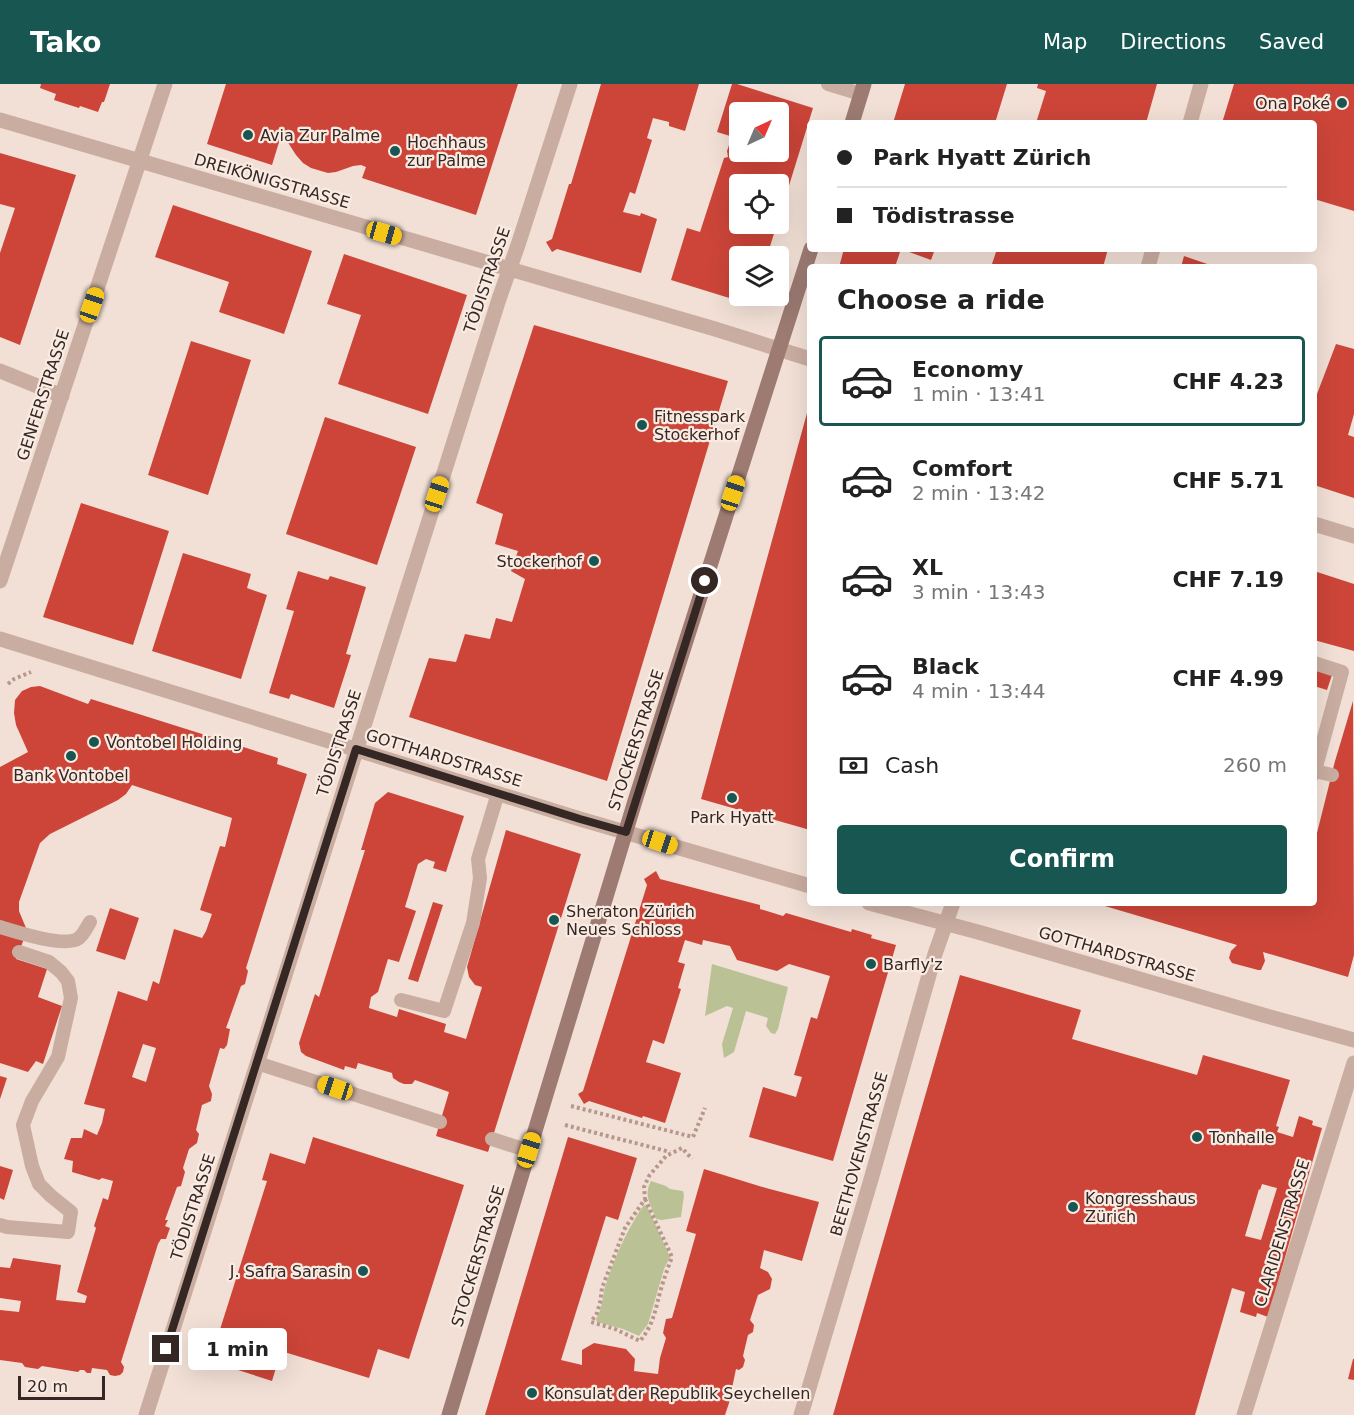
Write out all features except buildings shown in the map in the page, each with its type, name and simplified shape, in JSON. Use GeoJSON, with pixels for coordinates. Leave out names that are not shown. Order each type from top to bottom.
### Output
{"type":"FeatureCollection","features":[{"type":"Feature","properties":{"kind":"street","name":"GENFERSTRASSE"},"geometry":{"type":"LineString","coordinates":[[0,581],[165,84]]}},
{"type":"Feature","properties":{"kind":"street","name":"TÖDISTRASSE"},"geometry":{"type":"LineString","coordinates":[[146,1415],[356,749],[570,84]]}},
{"type":"Feature","properties":{"kind":"street"},"geometry":{"type":"LineString","coordinates":[[1191,120],[1201,84]]}},
{"type":"Feature","properties":{"kind":"street"},"geometry":{"type":"LineString","coordinates":[[853,120],[863,89]]}},
{"type":"Feature","properties":{"kind":"street","name":"DREIKÖNIGSTRASSE"},"geometry":{"type":"LineString","coordinates":[[0,120],[807,358]]}},
{"type":"Feature","properties":{"kind":"street","name":"STOCKERSTRASSE"},"geometry":{"type":"LineString","coordinates":[[449,1415],[626,832],[810,252]]}},
{"type":"Feature","properties":{"kind":"street"},"geometry":{"type":"LineString","coordinates":[[0,371],[62,396]]}},
{"type":"Feature","properties":{"kind":"street"},"geometry":{"type":"LineString","coordinates":[[1317,525],[1354,537]]}},
{"type":"Feature","properties":{"kind":"street","name":"GOTTHARDSTRASSE"},"geometry":{"type":"LineString","coordinates":[[0,639],[498,793],[807,885]]}},
{"type":"Feature","properties":{"kind":"street","name":"GOTTHARDSTRASSE"},"geometry":{"type":"LineString","coordinates":[[881,906],[1354,1040]]}},
{"type":"Feature","properties":{"kind":"street","name":"BEETHOVENSTRASSE"},"geometry":{"type":"LineString","coordinates":[[801,1415],[935,954],[952,906]]}},
{"type":"Feature","properties":{"kind":"street","name":"CLARIDENSTRASSE"},"geometry":{"type":"LineString","coordinates":[[1244,1415],[1354,1063]]}},
{"type":"Feature","properties":{"kind":"lane"},"geometry":{"type":"LineString","coordinates":[[828,84],[863,89]]}},
{"type":"Feature","properties":{"kind":"lane"},"geometry":{"type":"LineString","coordinates":[[1317,664],[1342,672],[1317,761]]}},
{"type":"Feature","properties":{"kind":"lane"},"geometry":{"type":"LineString","coordinates":[[1317,772],[1332,775]]}},
{"type":"Feature","properties":{"kind":"lane"},"geometry":{"type":"LineString","coordinates":[[401,1000],[444,1011],[473,923],[480,878],[478,859],[498,793]]}},
{"type":"Feature","properties":{"kind":"lane"},"geometry":{"type":"LineString","coordinates":[[0,927],[42,939],[68,942],[79,939],[90,922]]}},
{"type":"Feature","properties":{"kind":"lane"},"geometry":{"type":"LineString","coordinates":[[0,1225],[68,1232],[71,1212],[39,1184],[32,1166],[23,1125],[32,1101],[58,1057],[71,998],[68,981],[49,962],[19,952]]}},
{"type":"Feature","properties":{"kind":"lane"},"geometry":{"type":"LineString","coordinates":[[257,1063],[440,1122]]}},
{"type":"Feature","properties":{"kind":"lane"},"geometry":{"type":"LineString","coordinates":[[492,1139],[529,1150]]}},
{"type":"Feature","properties":{"kind":"path"},"geometry":{"type":"LineString","coordinates":[[8,684],[14,679],[39,669]]}},
{"type":"Feature","properties":{"kind":"path"},"geometry":{"type":"LineString","coordinates":[[571,1106],[693,1137],[705,1108]]}},
{"type":"Feature","properties":{"kind":"path"},"geometry":{"type":"LineString","coordinates":[[565,1125],[671,1153]]}},
{"type":"Feature","properties":{"kind":"path"},"geometry":{"type":"LineString","coordinates":[[645,1199],[625,1228],[602,1288],[597,1313],[591,1322],[615,1329],[640,1341],[648,1332],[652,1322],[672,1257],[645,1199],[644,1187],[661,1161],[671,1153],[682,1148],[692,1159]]}},
{"type":"Feature","properties":{"kind":"green space"},"geometry":{"type":"Polygon","coordinates":[[[712,964],[788,987],[775,1034],[771,1033],[766,1026],[768,1018],[746,1011],[734,1052],[724,1058],[722,1044],[733,1008],[727,1006],[705,1016],[712,964]]]}},
{"type":"Feature","properties":{"kind":"green space"},"geometry":{"type":"Polygon","coordinates":[[[651,1181],[670,1189],[683,1191],[681,1217],[656,1219],[648,1195],[651,1181]]]}},
{"type":"Feature","properties":{"kind":"green space"},"geometry":{"type":"Polygon","coordinates":[[[644,1205],[647,1206],[670,1257],[664,1269],[648,1324],[639,1336],[597,1322],[596,1319],[617,1255],[644,1205]]]}},
{"type":"Feature","properties":{"kind":"place","name":"Ona Poké"},"geometry":{"type":"Point","coordinates":[1342,103]}},
{"type":"Feature","properties":{"kind":"place","name":"Avia Zur Palme"},"geometry":{"type":"Point","coordinates":[248,135]}},
{"type":"Feature","properties":{"kind":"place","name":"Hochhaus zur Palme"},"geometry":{"type":"Point","coordinates":[395,151]}},
{"type":"Feature","properties":{"kind":"place","name":"Fitnesspark Stockerhof"},"geometry":{"type":"Point","coordinates":[642,425]}},
{"type":"Feature","properties":{"kind":"place","name":"Stockerhof"},"geometry":{"type":"Point","coordinates":[594,561]}},
{"type":"Feature","properties":{"kind":"place","name":"Vontobel Holding"},"geometry":{"type":"Point","coordinates":[94,742]}},
{"type":"Feature","properties":{"kind":"place","name":"Bank Vontobel"},"geometry":{"type":"Point","coordinates":[71,756]}},
{"type":"Feature","properties":{"kind":"place","name":"Park Hyatt"},"geometry":{"type":"Point","coordinates":[732,798]}},
{"type":"Feature","properties":{"kind":"place","name":"Sheraton Zürich Neues Schloss"},"geometry":{"type":"Point","coordinates":[554,920]}},
{"type":"Feature","properties":{"kind":"place","name":"Barfly'z"},"geometry":{"type":"Point","coordinates":[871,964]}},
{"type":"Feature","properties":{"kind":"place","name":"Tonhalle"},"geometry":{"type":"Point","coordinates":[1197,1137]}},
{"type":"Feature","properties":{"kind":"place","name":"Kongresshaus Zürich"},"geometry":{"type":"Point","coordinates":[1073,1207]}},
{"type":"Feature","properties":{"kind":"place","name":"J. Safra Sarasin"},"geometry":{"type":"Point","coordinates":[363,1271]}},
{"type":"Feature","properties":{"kind":"place","name":"Konsulat der Republik Seychellen"},"geometry":{"type":"Point","coordinates":[532,1393]}},
{"type":"Feature","properties":{"kind":"route"},"geometry":{"type":"LineString","coordinates":[[166,1349],[356,749],[626,832],[705,581]]}}]}
